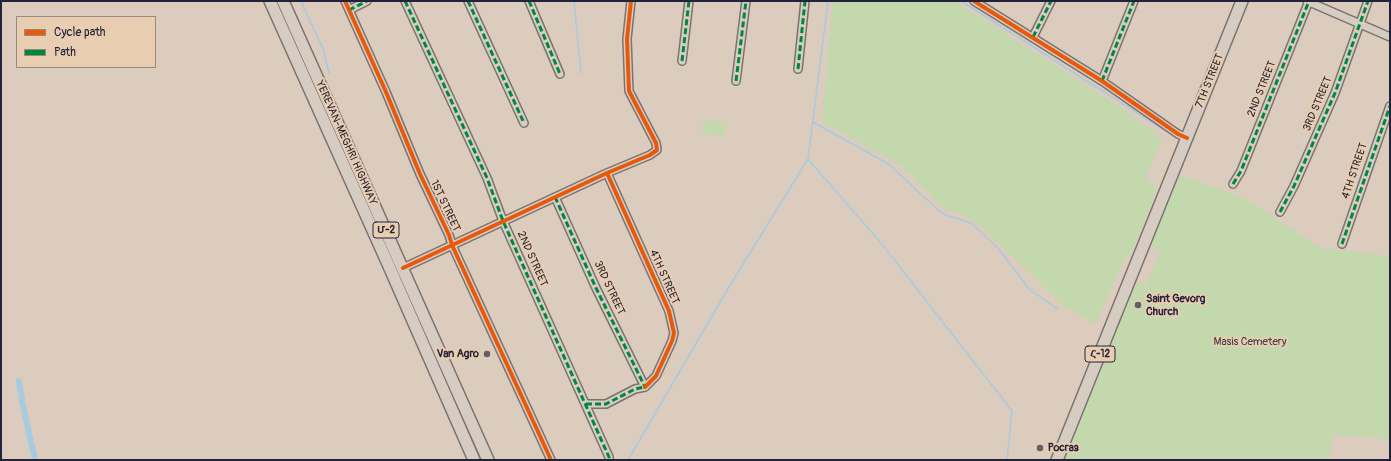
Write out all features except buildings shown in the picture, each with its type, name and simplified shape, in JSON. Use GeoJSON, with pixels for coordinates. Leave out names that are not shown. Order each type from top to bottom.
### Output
{"type":"FeatureCollection","features":[{"type":"Feature","properties":{"kind":"main road","name":"YEREVAN-MEGHRI HIGHWAY"},"geometry":{"type":"LineString","coordinates":[[270,1],[386,258],[474,460]]}},
{"type":"Feature","properties":{"kind":"main road","name":"YEREVAN-MEGHRI HIGHWAY"},"geometry":{"type":"LineString","coordinates":[[283,1],[488,460]]}},
{"type":"Feature","properties":{"kind":"main road","name":"7TH STREET"},"geometry":{"type":"LineString","coordinates":[[1057,460],[1242,1]]}},
{"type":"Feature","properties":{"kind":"street","name":"1ST STREET"},"geometry":{"type":"LineString","coordinates":[[345,1],[420,174],[551,460]]}},
{"type":"Feature","properties":{"kind":"street"},"geometry":{"type":"LineString","coordinates":[[349,10],[367,1]]}},
{"type":"Feature","properties":{"kind":"street","name":"2ND STREET"},"geometry":{"type":"LineString","coordinates":[[406,1],[487,178],[503,221],[609,456],[608,460]]}},
{"type":"Feature","properties":{"kind":"street"},"geometry":{"type":"LineString","coordinates":[[468,1],[524,123]]}},
{"type":"Feature","properties":{"kind":"street"},"geometry":{"type":"LineString","coordinates":[[529,1],[560,74]]}},
{"type":"Feature","properties":{"kind":"street"},"geometry":{"type":"LineString","coordinates":[[403,268],[606,173],[650,155],[657,150],[656,143],[629,91],[627,39],[631,1]]}},
{"type":"Feature","properties":{"kind":"street"},"geometry":{"type":"LineString","coordinates":[[682,61],[689,1]]}},
{"type":"Feature","properties":{"kind":"street"},"geometry":{"type":"LineString","coordinates":[[736,81],[746,1]]}},
{"type":"Feature","properties":{"kind":"street"},"geometry":{"type":"LineString","coordinates":[[798,69],[805,1]]}},
{"type":"Feature","properties":{"kind":"street"},"geometry":{"type":"LineString","coordinates":[[974,1],[1102,81],[1178,134],[1187,138]]}},
{"type":"Feature","properties":{"kind":"street"},"geometry":{"type":"LineString","coordinates":[[1033,37],[1051,1]]}},
{"type":"Feature","properties":{"kind":"street"},"geometry":{"type":"LineString","coordinates":[[1102,81],[1134,1]]}},
{"type":"Feature","properties":{"kind":"street"},"geometry":{"type":"LineString","coordinates":[[1308,1],[1390,37]]}},
{"type":"Feature","properties":{"kind":"street","name":"2ND STREET"},"geometry":{"type":"LineString","coordinates":[[1233,184],[1242,170],[1308,1]]}},
{"type":"Feature","properties":{"kind":"street","name":"3RD STREET"},"geometry":{"type":"LineString","coordinates":[[1280,212],[1294,186],[1335,92],[1368,1]]}},
{"type":"Feature","properties":{"kind":"street","name":"4TH STREET"},"geometry":{"type":"LineString","coordinates":[[1342,244],[1390,106]]}},
{"type":"Feature","properties":{"kind":"street","name":"4TH STREET"},"geometry":{"type":"LineString","coordinates":[[606,173],[669,312],[674,333],[672,341],[656,376],[645,387]]}},
{"type":"Feature","properties":{"kind":"street","name":"3RD STREET"},"geometry":{"type":"LineString","coordinates":[[555,197],[596,288],[645,387]]}},
{"type":"Feature","properties":{"kind":"street"},"geometry":{"type":"LineString","coordinates":[[586,404],[606,404],[635,389],[645,387]]}},
{"type":"Feature","properties":{"kind":"green space"},"geometry":{"type":"Polygon","coordinates":[[[833,1],[954,1],[1129,113],[1162,139],[1146,177],[1157,188],[1131,255],[1124,260],[1095,324],[1064,306],[976,221],[944,208],[898,163],[822,122],[833,1]]]}},
{"type":"Feature","properties":{"kind":"green space"},"geometry":{"type":"Polygon","coordinates":[[[703,120],[726,122],[725,136],[702,134],[703,120]]]}},
{"type":"Feature","properties":{"kind":"green space","name":"Masis Cemetery"},"geometry":{"type":"Polygon","coordinates":[[[1180,175],[1246,199],[1321,248],[1390,256],[1390,441],[1373,437],[1333,435],[1329,460],[1061,460],[1135,280],[1146,286],[1160,252],[1149,247],[1162,213],[1180,175]]]}},
{"type":"Feature","properties":{"kind":"waterway"},"geometry":{"type":"LineString","coordinates":[[301,1],[323,49],[329,73]]}},
{"type":"Feature","properties":{"kind":"waterway"},"geometry":{"type":"LineString","coordinates":[[574,1],[581,73]]}},
{"type":"Feature","properties":{"kind":"waterway"},"geometry":{"type":"LineString","coordinates":[[828,1],[808,159],[881,243],[1012,411],[1007,460]]}},
{"type":"Feature","properties":{"kind":"waterway"},"geometry":{"type":"LineString","coordinates":[[961,1],[1167,132]]}},
{"type":"Feature","properties":{"kind":"waterway"},"geometry":{"type":"LineString","coordinates":[[813,122],[890,165],[943,214],[971,223],[998,248],[1030,290],[1058,309]]}},
{"type":"Feature","properties":{"kind":"waterway"},"geometry":{"type":"LineString","coordinates":[[628,460],[732,282],[808,159]]}},
{"type":"Feature","properties":{"kind":"waterway"},"geometry":{"type":"LineString","coordinates":[[19,381],[35,460]]}},
{"type":"Feature","properties":{"kind":"marked path"},"geometry":{"type":"LineString","coordinates":[[349,10],[367,1]]}},
{"type":"Feature","properties":{"kind":"marked path"},"geometry":{"type":"LineString","coordinates":[[405,1],[487,178],[503,221],[609,457],[609,460]]}},
{"type":"Feature","properties":{"kind":"marked path"},"geometry":{"type":"LineString","coordinates":[[468,1],[524,123]]}},
{"type":"Feature","properties":{"kind":"marked path"},"geometry":{"type":"LineString","coordinates":[[529,1],[560,74]]}},
{"type":"Feature","properties":{"kind":"marked path"},"geometry":{"type":"LineString","coordinates":[[682,61],[689,1]]}},
{"type":"Feature","properties":{"kind":"marked path"},"geometry":{"type":"LineString","coordinates":[[736,81],[746,1]]}},
{"type":"Feature","properties":{"kind":"marked path"},"geometry":{"type":"LineString","coordinates":[[798,69],[805,1]]}},
{"type":"Feature","properties":{"kind":"marked path"},"geometry":{"type":"LineString","coordinates":[[1033,37],[1051,1]]}},
{"type":"Feature","properties":{"kind":"marked path"},"geometry":{"type":"LineString","coordinates":[[1102,81],[1134,1]]}},
{"type":"Feature","properties":{"kind":"marked path"},"geometry":{"type":"LineString","coordinates":[[1233,184],[1241,171],[1309,1]]}},
{"type":"Feature","properties":{"kind":"marked path"},"geometry":{"type":"LineString","coordinates":[[1280,212],[1294,186],[1335,93],[1368,1]]}},
{"type":"Feature","properties":{"kind":"marked path"},"geometry":{"type":"LineString","coordinates":[[1342,244],[1390,106]]}},
{"type":"Feature","properties":{"kind":"marked path"},"geometry":{"type":"LineString","coordinates":[[555,197],[596,288],[645,387]]}},
{"type":"Feature","properties":{"kind":"marked path"},"geometry":{"type":"LineString","coordinates":[[586,404],[606,404],[635,389],[645,387]]}},
{"type":"Feature","properties":{"kind":"cycle path"},"geometry":{"type":"LineString","coordinates":[[345,1],[386,92],[420,174],[551,460]]}},
{"type":"Feature","properties":{"kind":"cycle path"},"geometry":{"type":"LineString","coordinates":[[403,268],[607,173],[650,155],[657,150],[656,143],[629,91],[627,39],[631,1]]}},
{"type":"Feature","properties":{"kind":"cycle path"},"geometry":{"type":"LineString","coordinates":[[974,1],[1102,81],[1178,134],[1187,138]]}},
{"type":"Feature","properties":{"kind":"cycle path"},"geometry":{"type":"LineString","coordinates":[[607,173],[669,311],[674,333],[672,341],[656,376],[645,387]]}},
{"type":"Feature","properties":{"kind":"place","name":"Saint Gevorg Church"},"geometry":{"type":"Point","coordinates":[1138,305]}},
{"type":"Feature","properties":{"kind":"place","name":"Van Agro"},"geometry":{"type":"Point","coordinates":[487,354]}},
{"type":"Feature","properties":{"kind":"place","name":"Росгаз"},"geometry":{"type":"Point","coordinates":[1040,448]}}]}
